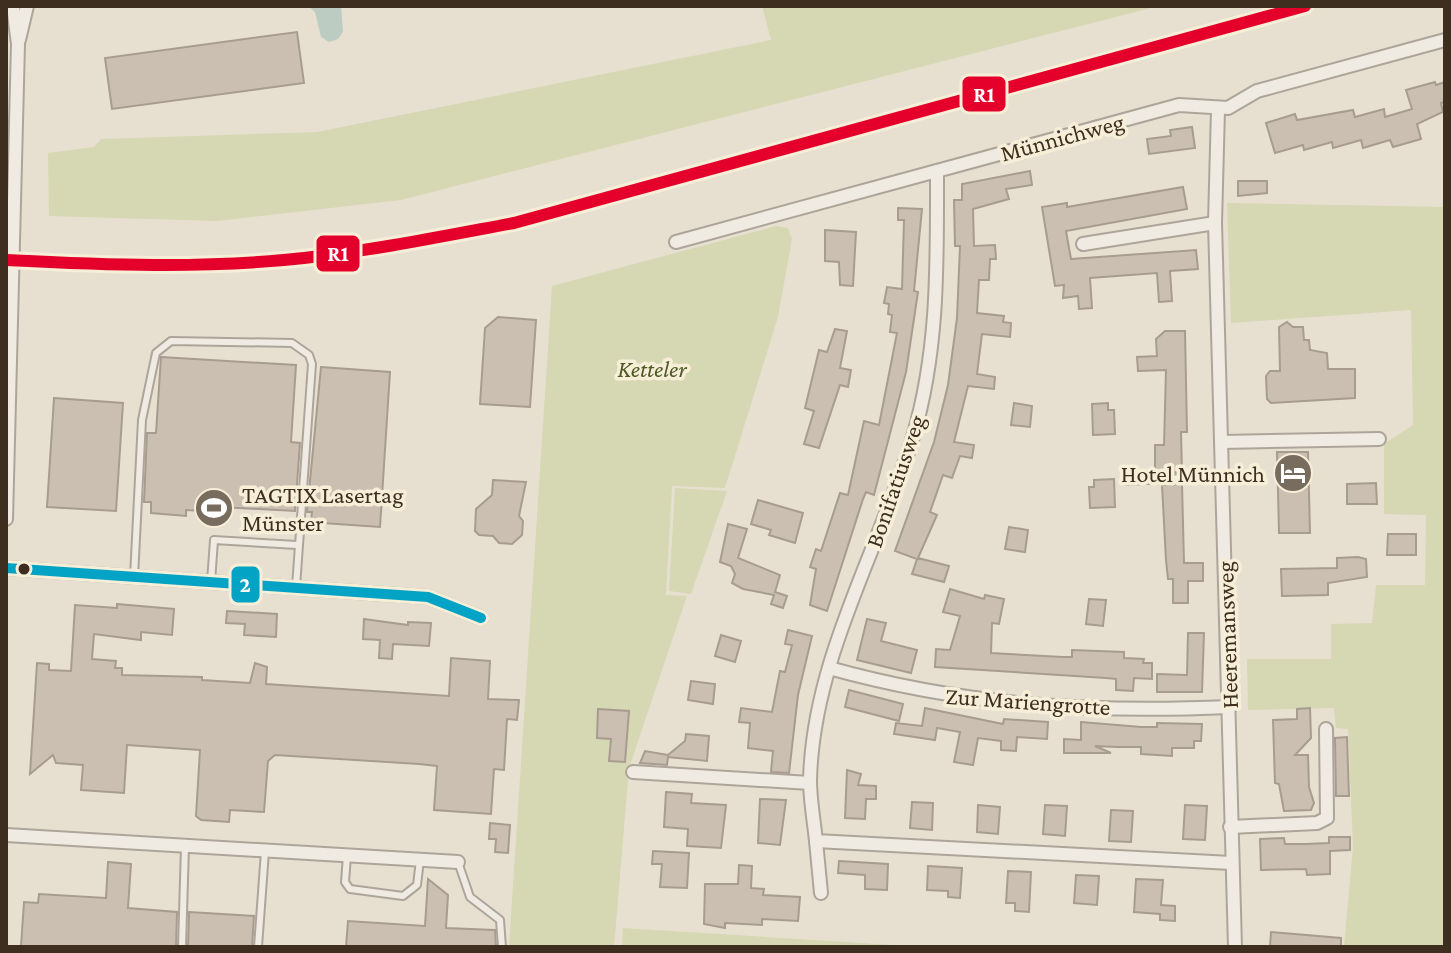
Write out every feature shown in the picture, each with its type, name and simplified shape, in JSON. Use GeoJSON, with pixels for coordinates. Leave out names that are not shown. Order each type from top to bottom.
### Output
{"type":"FeatureCollection","features":[{"type":"Feature","properties":{"kind":"street"},"geometry":{"type":"LineString","coordinates":[[6,519],[18,44],[13,6]]}},
{"type":"Feature","properties":{"kind":"street"},"geometry":{"type":"LineString","coordinates":[[18,44],[27,6]]}},
{"type":"Feature","properties":{"kind":"street","name":"Münnichweg"},"geometry":{"type":"LineString","coordinates":[[676,242],[1179,105],[1228,108],[1257,91],[1445,40]]}},
{"type":"Feature","properties":{"kind":"street","name":"Heeremansweg"},"geometry":{"type":"LineString","coordinates":[[1218,109],[1215,223],[1235,947]]}},
{"type":"Feature","properties":{"kind":"street","name":"Bonifatiusweg"},"geometry":{"type":"LineString","coordinates":[[821,893],[810,783],[816,724],[829,668],[911,444],[922,402],[937,299],[937,171]]}},
{"type":"Feature","properties":{"kind":"street"},"geometry":{"type":"LineString","coordinates":[[1083,244],[1215,223]]}},
{"type":"Feature","properties":{"kind":"street"},"geometry":{"type":"LineString","coordinates":[[1221,442],[1379,439]]}},
{"type":"Feature","properties":{"kind":"street"},"geometry":{"type":"LineString","coordinates":[[6,568],[428,597],[481,618]]}},
{"type":"Feature","properties":{"kind":"street","name":"Zur Mariengrotte"},"geometry":{"type":"LineString","coordinates":[[829,668],[905,689],[1000,703],[1049,707],[1230,707]]}},
{"type":"Feature","properties":{"kind":"street"},"geometry":{"type":"LineString","coordinates":[[1230,827],[1317,823],[1327,818],[1326,729]]}},
{"type":"Feature","properties":{"kind":"street"},"geometry":{"type":"LineString","coordinates":[[633,772],[810,783]]}},
{"type":"Feature","properties":{"kind":"street"},"geometry":{"type":"LineString","coordinates":[[6,835],[458,862]]}},
{"type":"Feature","properties":{"kind":"street"},"geometry":{"type":"LineString","coordinates":[[816,841],[1231,863]]}},
{"type":"Feature","properties":{"kind":"lane"},"geometry":{"type":"LineString","coordinates":[[134,577],[142,420],[156,353],[171,341],[292,343],[309,355],[312,364],[296,588]]}},
{"type":"Feature","properties":{"kind":"lane"},"geometry":{"type":"LineString","coordinates":[[1127,481],[1222,476]]}},
{"type":"Feature","properties":{"kind":"lane"},"geometry":{"type":"LineString","coordinates":[[211,582],[214,540],[297,545]]}},
{"type":"Feature","properties":{"kind":"lane"},"geometry":{"type":"LineString","coordinates":[[182,947],[185,846]]}},
{"type":"Feature","properties":{"kind":"lane"},"geometry":{"type":"LineString","coordinates":[[258,947],[265,851]]}},
{"type":"Feature","properties":{"kind":"lane"},"geometry":{"type":"LineString","coordinates":[[347,856],[345,882],[350,889],[403,896],[417,885],[420,860]]}},
{"type":"Feature","properties":{"kind":"lane"},"geometry":{"type":"LineString","coordinates":[[458,862],[470,897],[500,920],[502,947]]}},
{"type":"Feature","properties":{"kind":"green space"},"geometry":{"type":"Polygon","coordinates":[[[762,6],[1159,6],[401,200],[217,221],[49,216],[48,153],[94,147],[101,139],[317,132],[771,40],[762,6]]]}},
{"type":"Feature","properties":{"kind":"green space"},"geometry":{"type":"Polygon","coordinates":[[[1227,203],[1445,207],[1445,947],[1344,947],[1353,847],[1348,729],[1336,728],[1334,708],[1248,710],[1247,659],[1331,659],[1331,624],[1372,623],[1376,585],[1425,585],[1426,515],[1384,514],[1384,444],[1413,425],[1411,310],[1231,323],[1227,203]]]}},
{"type":"Feature","properties":{"kind":"green space","name":"Ketteler"},"geometry":{"type":"Polygon","coordinates":[[[776,226],[788,228],[792,239],[778,317],[725,488],[672,486],[666,595],[687,596],[629,768],[614,947],[509,947],[552,286],[776,226]]]}},
{"type":"Feature","properties":{"kind":"green space"},"geometry":{"type":"Polygon","coordinates":[[[675,488],[727,491],[691,594],[669,591],[675,488]]]}},
{"type":"Feature","properties":{"kind":"green space"},"geometry":{"type":"Polygon","coordinates":[[[623,928],[927,947],[622,947],[623,928]]]}},
{"type":"Feature","properties":{"kind":"shaded area"},"geometry":{"type":"Polygon","coordinates":[[[308,6],[341,6],[343,32],[338,39],[329,42],[321,37],[315,12],[308,6]]]}},
{"type":"Feature","properties":{"kind":"building"},"geometry":{"type":"Polygon","coordinates":[[[297,32],[304,83],[112,109],[105,58],[297,32]]]}},
{"type":"Feature","properties":{"kind":"building"},"geometry":{"type":"Polygon","coordinates":[[[1435,82],[1436,85],[1445,82],[1445,102],[1441,103],[1443,112],[1417,124],[1421,139],[1393,147],[1390,140],[1363,148],[1361,140],[1333,148],[1332,142],[1304,150],[1303,145],[1275,153],[1266,123],[1295,114],[1297,120],[1353,110],[1355,117],[1384,109],[1385,117],[1412,109],[1406,90],[1435,82]]]}},
{"type":"Feature","properties":{"kind":"building"},"geometry":{"type":"Polygon","coordinates":[[[1192,127],[1195,148],[1149,154],[1147,139],[1171,136],[1170,130],[1192,127]]]}},
{"type":"Feature","properties":{"kind":"building"},"geometry":{"type":"Polygon","coordinates":[[[1030,171],[1032,185],[1006,189],[1009,199],[973,209],[974,246],[995,245],[996,259],[990,259],[989,280],[979,280],[977,313],[1004,316],[1003,322],[1011,323],[1010,337],[982,334],[977,374],[995,377],[994,389],[968,386],[954,442],[974,445],[972,458],[960,456],[952,478],[943,475],[930,512],[937,515],[918,558],[949,566],[944,582],[912,574],[917,559],[895,551],[934,442],[948,385],[957,318],[960,246],[955,246],[954,200],[962,200],[962,184],[1030,171]]]}},
{"type":"Feature","properties":{"kind":"building"},"geometry":{"type":"Polygon","coordinates":[[[1238,181],[1267,181],[1267,193],[1238,196],[1238,181]]]}},
{"type":"Feature","properties":{"kind":"building"},"geometry":{"type":"Polygon","coordinates":[[[1183,187],[1187,209],[1066,231],[1071,259],[1196,250],[1198,269],[1170,271],[1172,301],[1159,302],[1157,273],[1090,278],[1092,308],[1079,309],[1078,296],[1063,298],[1064,285],[1055,286],[1042,207],[1067,203],[1067,207],[1183,187]]]}},
{"type":"Feature","properties":{"kind":"building"},"geometry":{"type":"Polygon","coordinates":[[[898,208],[922,209],[914,291],[918,292],[906,372],[874,495],[866,492],[863,499],[827,611],[810,605],[816,569],[810,567],[816,549],[821,551],[840,493],[848,495],[864,421],[879,425],[897,333],[890,332],[892,315],[888,314],[889,304],[884,303],[887,287],[902,289],[904,220],[898,220],[898,208]]]}},
{"type":"Feature","properties":{"kind":"building"},"geometry":{"type":"Polygon","coordinates":[[[825,230],[856,232],[853,286],[840,285],[839,262],[825,261],[825,230]]]}},
{"type":"Feature","properties":{"kind":"building"},"geometry":{"type":"Polygon","coordinates":[[[498,317],[536,320],[530,407],[480,404],[485,328],[498,317]]]}},
{"type":"Feature","properties":{"kind":"building"},"geometry":{"type":"Polygon","coordinates":[[[1287,322],[1293,327],[1303,327],[1304,340],[1309,340],[1310,350],[1327,353],[1328,369],[1355,369],[1355,398],[1271,403],[1267,399],[1266,376],[1270,371],[1280,371],[1279,327],[1287,322]]]}},
{"type":"Feature","properties":{"kind":"building"},"geometry":{"type":"Polygon","coordinates":[[[835,329],[847,331],[840,368],[851,370],[848,387],[840,385],[819,448],[804,444],[814,411],[805,408],[819,350],[827,352],[835,329]]]}},
{"type":"Feature","properties":{"kind":"building"},"geometry":{"type":"Polygon","coordinates":[[[1165,331],[1185,331],[1187,432],[1181,432],[1182,472],[1155,474],[1155,445],[1164,445],[1166,370],[1138,371],[1137,357],[1157,356],[1156,339],[1165,331]]]}},
{"type":"Feature","properties":{"kind":"building"},"geometry":{"type":"Polygon","coordinates":[[[161,357],[296,365],[291,442],[300,443],[295,511],[220,507],[220,512],[186,510],[186,516],[151,513],[151,502],[144,502],[147,433],[156,433],[161,357]]]}},
{"type":"Feature","properties":{"kind":"building"},"geometry":{"type":"Polygon","coordinates":[[[321,367],[390,372],[380,527],[322,523],[311,520],[312,512],[307,512],[321,367]]]}},
{"type":"Feature","properties":{"kind":"building"},"geometry":{"type":"Polygon","coordinates":[[[54,398],[123,403],[116,511],[47,507],[54,398]]]}},
{"type":"Feature","properties":{"kind":"building"},"geometry":{"type":"Polygon","coordinates":[[[1014,403],[1032,406],[1030,427],[1011,425],[1014,403]]]}},
{"type":"Feature","properties":{"kind":"building"},"geometry":{"type":"Polygon","coordinates":[[[1108,403],[1108,410],[1114,410],[1115,434],[1093,435],[1092,404],[1108,403]]]}},
{"type":"Feature","properties":{"kind":"building","name":"Hotel Münnich"},"geometry":{"type":"Polygon","coordinates":[[[1277,452],[1308,452],[1310,533],[1279,533],[1277,452]]]}},
{"type":"Feature","properties":{"kind":"building"},"geometry":{"type":"Polygon","coordinates":[[[1114,479],[1115,507],[1090,508],[1089,487],[1094,487],[1094,480],[1114,479]]]}},
{"type":"Feature","properties":{"kind":"building"},"geometry":{"type":"Polygon","coordinates":[[[493,480],[526,482],[519,516],[523,521],[522,535],[512,544],[499,543],[493,536],[479,535],[475,531],[476,509],[492,495],[493,480]]]}},
{"type":"Feature","properties":{"kind":"building"},"geometry":{"type":"Polygon","coordinates":[[[1376,483],[1377,504],[1347,504],[1347,484],[1376,483]]]}},
{"type":"Feature","properties":{"kind":"building"},"geometry":{"type":"Polygon","coordinates":[[[1182,484],[1184,563],[1203,563],[1203,581],[1188,581],[1188,603],[1173,603],[1173,579],[1168,579],[1166,560],[1162,485],[1182,484]]]}},
{"type":"Feature","properties":{"kind":"building"},"geometry":{"type":"Polygon","coordinates":[[[758,500],[803,513],[795,543],[769,535],[771,530],[751,524],[758,500]]]}},
{"type":"Feature","properties":{"kind":"building"},"geometry":{"type":"Polygon","coordinates":[[[728,524],[747,529],[738,558],[780,575],[775,592],[787,596],[783,608],[771,604],[774,595],[743,589],[732,583],[735,574],[731,566],[720,562],[728,524]]]}},
{"type":"Feature","properties":{"kind":"building"},"geometry":{"type":"Polygon","coordinates":[[[1009,527],[1028,530],[1025,552],[1005,549],[1009,527]]]}},
{"type":"Feature","properties":{"kind":"building"},"geometry":{"type":"Polygon","coordinates":[[[1388,534],[1416,534],[1416,555],[1387,555],[1388,534]]]}},
{"type":"Feature","properties":{"kind":"building"},"geometry":{"type":"Polygon","coordinates":[[[1337,558],[1366,559],[1367,577],[1328,583],[1328,595],[1282,596],[1281,569],[1337,568],[1337,558]]]}},
{"type":"Feature","properties":{"kind":"building"},"geometry":{"type":"Polygon","coordinates":[[[950,589],[984,599],[985,595],[1004,599],[999,624],[992,623],[991,653],[1072,657],[1072,650],[1124,652],[1124,658],[1144,659],[1143,663],[1152,663],[1152,679],[1134,678],[1133,691],[1116,690],[1116,679],[935,667],[936,649],[950,650],[960,616],[943,612],[950,589]]]}},
{"type":"Feature","properties":{"kind":"building"},"geometry":{"type":"Polygon","coordinates":[[[1089,599],[1106,600],[1103,626],[1086,624],[1089,599]]]}},
{"type":"Feature","properties":{"kind":"building"},"geometry":{"type":"Polygon","coordinates":[[[117,604],[174,609],[172,635],[141,632],[141,640],[94,634],[92,659],[116,661],[115,668],[122,668],[122,675],[202,677],[202,680],[250,683],[255,663],[267,667],[266,684],[449,696],[451,658],[490,661],[488,699],[519,700],[517,720],[507,719],[504,770],[494,769],[491,814],[434,810],[437,766],[419,764],[275,755],[268,761],[264,812],[230,810],[229,822],[201,820],[196,816],[200,750],[127,745],[124,793],[81,790],[83,765],[56,763],[53,755],[30,774],[37,663],[49,664],[49,670],[71,671],[75,605],[117,608],[117,604]]]}},
{"type":"Feature","properties":{"kind":"building"},"geometry":{"type":"Polygon","coordinates":[[[227,611],[277,614],[276,637],[244,635],[245,624],[226,623],[227,611]]]}},
{"type":"Feature","properties":{"kind":"building"},"geometry":{"type":"Polygon","coordinates":[[[364,619],[408,625],[408,622],[431,623],[429,646],[393,644],[392,659],[379,658],[380,640],[363,639],[364,619]]]}},
{"type":"Feature","properties":{"kind":"building"},"geometry":{"type":"Polygon","coordinates":[[[867,619],[886,623],[881,641],[917,650],[911,673],[857,660],[867,619]]]}},
{"type":"Feature","properties":{"kind":"building"},"geometry":{"type":"Polygon","coordinates":[[[788,630],[812,636],[798,695],[789,773],[771,772],[773,751],[748,748],[750,723],[739,722],[741,708],[772,712],[780,671],[785,672],[792,645],[785,644],[788,630]]]}},
{"type":"Feature","properties":{"kind":"building"},"geometry":{"type":"Polygon","coordinates":[[[1188,633],[1204,633],[1202,692],[1157,692],[1157,674],[1187,675],[1188,633]]]}},
{"type":"Feature","properties":{"kind":"building"},"geometry":{"type":"Polygon","coordinates":[[[721,635],[741,641],[735,662],[715,656],[721,635]]]}},
{"type":"Feature","properties":{"kind":"building"},"geometry":{"type":"Polygon","coordinates":[[[691,681],[715,684],[713,704],[688,700],[691,681]]]}},
{"type":"Feature","properties":{"kind":"building"},"geometry":{"type":"Polygon","coordinates":[[[849,690],[903,704],[899,721],[845,707],[849,690]]]}},
{"type":"Feature","properties":{"kind":"building"},"geometry":{"type":"Polygon","coordinates":[[[925,708],[1003,724],[1004,719],[1048,722],[1047,739],[1017,737],[1016,751],[1001,750],[1001,741],[978,738],[973,765],[954,762],[960,732],[937,728],[935,740],[894,734],[896,723],[922,726],[925,708]]]}},
{"type":"Feature","properties":{"kind":"building"},"geometry":{"type":"Polygon","coordinates":[[[1310,708],[1311,738],[1295,755],[1308,755],[1309,787],[1314,803],[1311,810],[1284,811],[1279,784],[1275,783],[1273,720],[1297,719],[1297,709],[1310,708]]]}},
{"type":"Feature","properties":{"kind":"building"},"geometry":{"type":"Polygon","coordinates":[[[598,709],[629,711],[625,762],[609,761],[611,739],[597,738],[598,709]]]}},
{"type":"Feature","properties":{"kind":"building"},"geometry":{"type":"Polygon","coordinates":[[[1081,722],[1141,727],[1157,727],[1157,723],[1202,724],[1201,741],[1194,741],[1194,748],[1172,748],[1172,756],[1141,754],[1141,747],[1095,746],[1111,753],[1064,753],[1064,739],[1081,740],[1081,722]]]}},
{"type":"Feature","properties":{"kind":"building"},"geometry":{"type":"Polygon","coordinates":[[[686,734],[709,736],[707,761],[668,757],[667,765],[640,763],[645,751],[668,755],[685,741],[686,734]]]}},
{"type":"Feature","properties":{"kind":"building"},"geometry":{"type":"Polygon","coordinates":[[[1347,737],[1349,796],[1336,796],[1335,738],[1347,737]]]}},
{"type":"Feature","properties":{"kind":"building"},"geometry":{"type":"Polygon","coordinates":[[[847,770],[861,774],[858,785],[876,786],[876,799],[866,799],[865,819],[845,818],[847,770]]]}},
{"type":"Feature","properties":{"kind":"building"},"geometry":{"type":"Polygon","coordinates":[[[666,792],[692,794],[691,803],[726,805],[721,848],[687,846],[688,829],[664,827],[666,792]]]}},
{"type":"Feature","properties":{"kind":"building"},"geometry":{"type":"Polygon","coordinates":[[[760,799],[786,800],[780,845],[758,843],[760,799]]]}},
{"type":"Feature","properties":{"kind":"building"},"geometry":{"type":"Polygon","coordinates":[[[912,802],[933,803],[932,830],[910,828],[912,802]]]}},
{"type":"Feature","properties":{"kind":"building"},"geometry":{"type":"Polygon","coordinates":[[[978,805],[1000,807],[998,834],[977,832],[978,805]]]}},
{"type":"Feature","properties":{"kind":"building"},"geometry":{"type":"Polygon","coordinates":[[[1045,805],[1067,806],[1065,836],[1043,834],[1045,805]]]}},
{"type":"Feature","properties":{"kind":"building"},"geometry":{"type":"Polygon","coordinates":[[[1185,805],[1207,806],[1205,840],[1183,839],[1185,805]]]}},
{"type":"Feature","properties":{"kind":"building"},"geometry":{"type":"Polygon","coordinates":[[[1111,810],[1133,811],[1131,842],[1109,841],[1111,810]]]}},
{"type":"Feature","properties":{"kind":"building"},"geometry":{"type":"Polygon","coordinates":[[[490,823],[510,825],[508,853],[495,852],[496,839],[489,839],[490,823]]]}},
{"type":"Feature","properties":{"kind":"building"},"geometry":{"type":"Polygon","coordinates":[[[1329,837],[1350,837],[1350,850],[1330,851],[1330,874],[1307,875],[1306,869],[1261,870],[1260,839],[1284,838],[1285,844],[1306,844],[1329,843],[1329,837]]]}},
{"type":"Feature","properties":{"kind":"building"},"geometry":{"type":"Polygon","coordinates":[[[653,851],[689,853],[687,888],[660,887],[662,864],[652,864],[653,851]]]}},
{"type":"Feature","properties":{"kind":"building"},"geometry":{"type":"Polygon","coordinates":[[[839,861],[888,864],[887,890],[865,889],[865,875],[838,873],[839,861]]]}},
{"type":"Feature","properties":{"kind":"building"},"geometry":{"type":"Polygon","coordinates":[[[108,862],[131,864],[128,908],[177,912],[176,947],[21,946],[24,902],[38,903],[39,894],[106,898],[108,862]]]}},
{"type":"Feature","properties":{"kind":"building"},"geometry":{"type":"Polygon","coordinates":[[[739,865],[752,866],[751,888],[764,889],[763,895],[800,897],[798,921],[762,919],[762,925],[725,923],[725,928],[704,924],[705,884],[738,884],[739,865]]]}},
{"type":"Feature","properties":{"kind":"building"},"geometry":{"type":"Polygon","coordinates":[[[928,866],[962,868],[960,898],[948,897],[948,891],[927,890],[928,866]]]}},
{"type":"Feature","properties":{"kind":"building"},"geometry":{"type":"Polygon","coordinates":[[[1008,871],[1031,872],[1029,912],[1015,911],[1015,903],[1006,903],[1008,871]]]}},
{"type":"Feature","properties":{"kind":"building"},"geometry":{"type":"Polygon","coordinates":[[[1076,875],[1099,876],[1097,905],[1074,903],[1076,875]]]}},
{"type":"Feature","properties":{"kind":"building"},"geometry":{"type":"Polygon","coordinates":[[[428,879],[448,895],[446,928],[495,930],[496,947],[346,947],[348,921],[425,926],[428,879]]]}},
{"type":"Feature","properties":{"kind":"building"},"geometry":{"type":"Polygon","coordinates":[[[1136,879],[1163,880],[1161,905],[1175,906],[1175,921],[1160,920],[1160,914],[1134,912],[1136,879]]]}},
{"type":"Feature","properties":{"kind":"building"},"geometry":{"type":"Polygon","coordinates":[[[189,912],[254,916],[252,947],[188,947],[189,912]]]}},
{"type":"Feature","properties":{"kind":"building"},"geometry":{"type":"Polygon","coordinates":[[[1271,932],[1341,938],[1341,947],[1270,947],[1271,932]]]}},
{"type":"Feature","properties":{"kind":"transit line","name":"R1"},"geometry":{"type":"LineString","coordinates":[[6,260],[230,264],[357,251],[514,223],[1305,6]]}},
{"type":"Feature","properties":{"kind":"transit line","name":"2"},"geometry":{"type":"LineString","coordinates":[[6,568],[428,597],[481,618]]}},
{"type":"Feature","properties":{"kind":"place","name":"Hotel Münnich"},"geometry":{"type":"Point","coordinates":[1293,473]}},
{"type":"Feature","properties":{"kind":"place","name":"TAGTIX Lasertag Münster"},"geometry":{"type":"Point","coordinates":[214,508]}}]}
